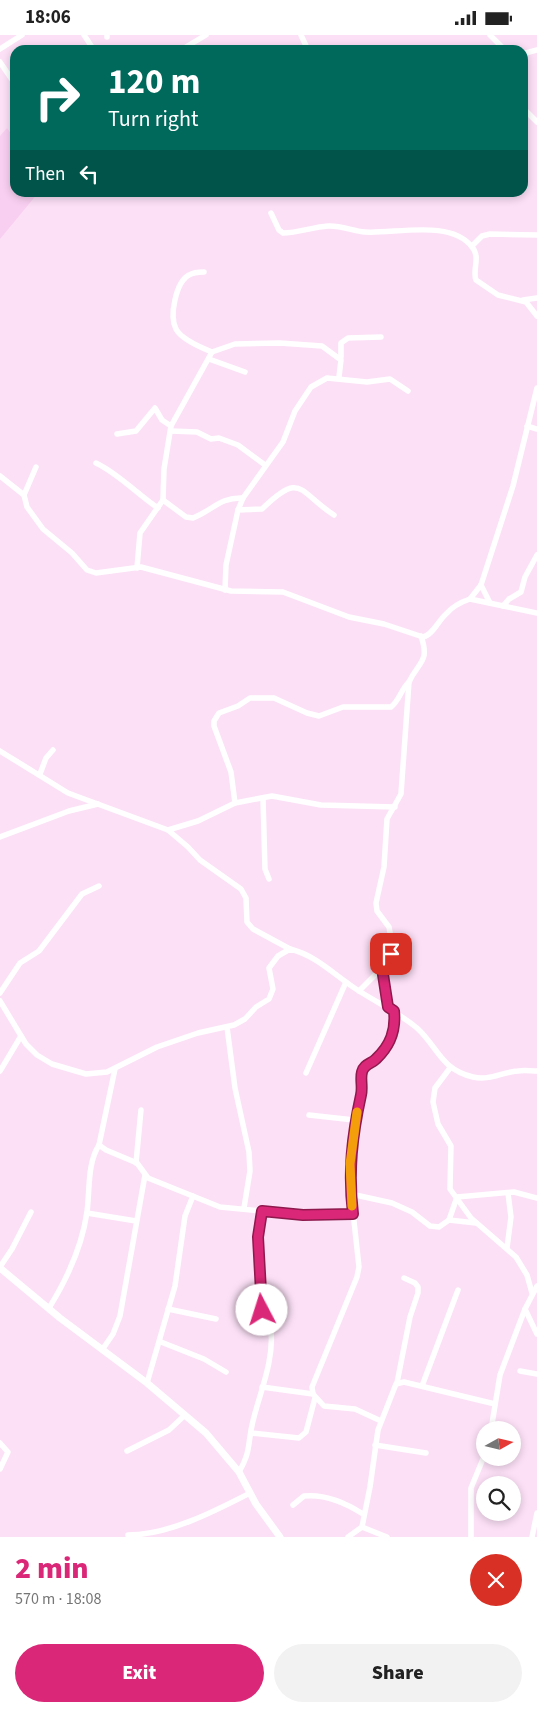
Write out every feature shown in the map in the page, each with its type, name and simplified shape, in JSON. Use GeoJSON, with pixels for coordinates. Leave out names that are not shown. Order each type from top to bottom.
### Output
{"type":"FeatureCollection","features":[{"type":"Feature","properties":{"kind":"street"},"geometry":{"type":"LineString","coordinates":[[0,49],[22,35]]}},
{"type":"Feature","properties":{"kind":"street"},"geometry":{"type":"LineString","coordinates":[[189,45],[206,35]]}},
{"type":"Feature","properties":{"kind":"street"},"geometry":{"type":"LineString","coordinates":[[490,35],[499,45]]}},
{"type":"Feature","properties":{"kind":"street"},"geometry":{"type":"LineString","coordinates":[[0,62],[10,77]]}},
{"type":"Feature","properties":{"kind":"street"},"geometry":{"type":"LineString","coordinates":[[528,113],[537,122]]}},
{"type":"Feature","properties":{"kind":"street"},"geometry":{"type":"LineString","coordinates":[[271,213],[278,230],[283,233],[332,225],[369,232],[412,229],[449,233],[472,246],[477,259],[476,280],[502,297],[523,300],[537,298]]}},
{"type":"Feature","properties":{"kind":"street"},"geometry":{"type":"LineString","coordinates":[[472,246],[482,236],[490,234],[537,235]]}},
{"type":"Feature","properties":{"kind":"street"},"geometry":{"type":"LineString","coordinates":[[204,272],[188,275],[179,285],[173,305],[174,320],[176,329],[184,336],[212,352]]}},
{"type":"Feature","properties":{"kind":"street"},"geometry":{"type":"LineString","coordinates":[[523,300],[537,316]]}},
{"type":"Feature","properties":{"kind":"street"},"geometry":{"type":"LineString","coordinates":[[339,377],[341,359],[339,348],[343,340],[348,338],[381,337]]}},
{"type":"Feature","properties":{"kind":"street"},"geometry":{"type":"LineString","coordinates":[[137,568],[140,533],[163,500],[164,469],[171,428],[212,352],[229,345],[280,343],[322,346],[341,359]]}},
{"type":"Feature","properties":{"kind":"street"},"geometry":{"type":"LineString","coordinates":[[209,359],[245,372]]}},
{"type":"Feature","properties":{"kind":"street"},"geometry":{"type":"LineString","coordinates":[[225,590],[226,565],[238,510],[243,498],[282,442],[295,411],[311,387],[327,378],[339,377],[366,382],[390,379],[408,391]]}},
{"type":"Feature","properties":{"kind":"street"},"geometry":{"type":"LineString","coordinates":[[0,476],[24,495],[32,516],[52,538],[72,553],[87,570],[96,573],[137,568],[157,570],[225,590],[290,594],[340,614],[384,624],[421,636],[428,636],[446,614],[462,602],[470,599],[481,585],[513,486],[537,388]]}},
{"type":"Feature","properties":{"kind":"street"},"geometry":{"type":"LineString","coordinates":[[118,434],[136,431],[156,409],[162,420],[171,428],[197,432],[211,439],[219,438],[238,445],[265,465]]}},
{"type":"Feature","properties":{"kind":"street"},"geometry":{"type":"LineString","coordinates":[[527,426],[537,429]]}},
{"type":"Feature","properties":{"kind":"street"},"geometry":{"type":"LineString","coordinates":[[96,463],[120,478],[129,488],[158,507]]}},
{"type":"Feature","properties":{"kind":"street"},"geometry":{"type":"LineString","coordinates":[[24,495],[36,467]]}},
{"type":"Feature","properties":{"kind":"street"},"geometry":{"type":"LineString","coordinates":[[238,510],[262,509],[278,493],[292,487],[301,489],[334,515]]}},
{"type":"Feature","properties":{"kind":"street"},"geometry":{"type":"LineString","coordinates":[[163,500],[190,519],[231,497],[243,498]]}},
{"type":"Feature","properties":{"kind":"street"},"geometry":{"type":"LineString","coordinates":[[504,606],[509,599],[521,591],[524,577],[537,555]]}},
{"type":"Feature","properties":{"kind":"street"},"geometry":{"type":"LineString","coordinates":[[481,585],[490,603]]}},
{"type":"Feature","properties":{"kind":"street"},"geometry":{"type":"LineString","coordinates":[[470,599],[537,613]]}},
{"type":"Feature","properties":{"kind":"street"},"geometry":{"type":"LineString","coordinates":[[235,803],[231,772],[214,726],[214,721],[219,713],[250,698],[274,698],[288,706],[318,716],[343,707],[391,707],[397,702],[404,687],[423,663],[425,657],[421,636]]}},
{"type":"Feature","properties":{"kind":"street"},"geometry":{"type":"LineString","coordinates":[[359,991],[382,968],[391,954],[393,942],[390,927],[378,911],[376,903],[384,867],[387,819],[401,794],[409,682]]}},
{"type":"Feature","properties":{"kind":"street"},"geometry":{"type":"LineString","coordinates":[[40,774],[46,758],[52,750]]}},
{"type":"Feature","properties":{"kind":"street"},"geometry":{"type":"LineString","coordinates":[[0,751],[68,793],[100,803],[168,830],[200,860],[240,889],[246,898],[248,922],[252,929],[320,962],[359,991],[391,1009],[417,1028],[443,1062],[450,1068],[474,1077],[484,1078],[518,1071],[537,1071]]}},
{"type":"Feature","properties":{"kind":"street"},"geometry":{"type":"LineString","coordinates":[[168,830],[198,821],[235,803],[263,798],[281,797],[321,805],[395,807]]}},
{"type":"Feature","properties":{"kind":"street"},"geometry":{"type":"LineString","coordinates":[[263,798],[265,869],[269,879]]}},
{"type":"Feature","properties":{"kind":"street"},"geometry":{"type":"LineString","coordinates":[[0,837],[69,811],[100,803]]}},
{"type":"Feature","properties":{"kind":"street"},"geometry":{"type":"LineString","coordinates":[[0,993],[20,963],[39,951],[82,894],[99,885]]}},
{"type":"Feature","properties":{"kind":"street"},"geometry":{"type":"LineString","coordinates":[[0,1001],[21,1036],[37,1055],[59,1067],[86,1074],[107,1072],[157,1047],[198,1033],[227,1027],[240,1022],[256,1007],[269,999],[273,989],[269,968],[278,955],[290,949]]}},
{"type":"Feature","properties":{"kind":"street"},"geometry":{"type":"LineString","coordinates":[[251,1433],[299,1438],[306,1432],[314,1396],[315,1379],[357,1277],[359,1267],[351,1194],[350,1164],[354,1120],[362,1093],[362,1073],[364,1067],[377,1059],[393,1036],[395,1025],[382,968]]}},
{"type":"Feature","properties":{"kind":"street"},"geometry":{"type":"LineString","coordinates":[[306,1073],[346,982]]}},
{"type":"Feature","properties":{"kind":"street"},"geometry":{"type":"LineString","coordinates":[[227,1027],[235,1088],[249,1152],[250,1171],[244,1209]]}},
{"type":"Feature","properties":{"kind":"street"},"geometry":{"type":"LineString","coordinates":[[0,1071],[21,1036]]}},
{"type":"Feature","properties":{"kind":"street"},"geometry":{"type":"LineString","coordinates":[[450,1068],[435,1088],[433,1102],[438,1124],[451,1146],[449,1185],[452,1192],[476,1223],[507,1248],[527,1275],[532,1293]]}},
{"type":"Feature","properties":{"kind":"street"},"geometry":{"type":"LineString","coordinates":[[48,1308],[66,1279],[83,1231],[93,1161],[99,1145],[114,1069]]}},
{"type":"Feature","properties":{"kind":"street"},"geometry":{"type":"LineString","coordinates":[[136,1163],[137,1129],[141,1111]]}},
{"type":"Feature","properties":{"kind":"street"},"geometry":{"type":"LineString","coordinates":[[310,1115],[354,1120]]}},
{"type":"Feature","properties":{"kind":"street"},"geometry":{"type":"LineString","coordinates":[[99,1145],[136,1163],[144,1175],[220,1207],[303,1215],[353,1214]]}},
{"type":"Feature","properties":{"kind":"street"},"geometry":{"type":"LineString","coordinates":[[102,1350],[117,1327],[144,1175]]}},
{"type":"Feature","properties":{"kind":"street"},"geometry":{"type":"LineString","coordinates":[[457,1197],[508,1193],[537,1198]]}},
{"type":"Feature","properties":{"kind":"street"},"geometry":{"type":"LineString","coordinates":[[507,1248],[511,1217],[508,1193]]}},
{"type":"Feature","properties":{"kind":"street"},"geometry":{"type":"LineString","coordinates":[[351,1194],[392,1203],[412,1213],[430,1227],[439,1227],[449,1221],[476,1223]]}},
{"type":"Feature","properties":{"kind":"street"},"geometry":{"type":"LineString","coordinates":[[147,1383],[161,1341],[175,1286],[185,1216],[193,1196]]}},
{"type":"Feature","properties":{"kind":"street"},"geometry":{"type":"LineString","coordinates":[[449,1221],[457,1197]]}},
{"type":"Feature","properties":{"kind":"street"},"geometry":{"type":"LineString","coordinates":[[239,1472],[250,1449],[251,1433],[268,1361],[272,1332],[262,1310],[261,1301],[258,1237],[262,1211]]}},
{"type":"Feature","properties":{"kind":"street"},"geometry":{"type":"LineString","coordinates":[[31,1212],[0,1268],[48,1308],[147,1383],[206,1433],[239,1472],[250,1493],[280,1537]]}},
{"type":"Feature","properties":{"kind":"street"},"geometry":{"type":"LineString","coordinates":[[87,1213],[136,1221]]}},
{"type":"Feature","properties":{"kind":"street"},"geometry":{"type":"LineString","coordinates":[[362,1527],[363,1514],[370,1487],[375,1445],[381,1421],[397,1383],[410,1317],[418,1293],[418,1287],[414,1283],[404,1279]]}},
{"type":"Feature","properties":{"kind":"street"},"geometry":{"type":"LineString","coordinates":[[492,1421],[500,1375],[525,1309],[537,1286]]}},
{"type":"Feature","properties":{"kind":"street"},"geometry":{"type":"LineString","coordinates":[[422,1386],[458,1290]]}},
{"type":"Feature","properties":{"kind":"street"},"geometry":{"type":"LineString","coordinates":[[168,1309],[216,1319]]}},
{"type":"Feature","properties":{"kind":"street"},"geometry":{"type":"LineString","coordinates":[[525,1309],[528,1319],[537,1334]]}},
{"type":"Feature","properties":{"kind":"street"},"geometry":{"type":"LineString","coordinates":[[528,1319],[537,1321]]}},
{"type":"Feature","properties":{"kind":"street"},"geometry":{"type":"LineString","coordinates":[[161,1341],[204,1359],[226,1372]]}},
{"type":"Feature","properties":{"kind":"street"},"geometry":{"type":"LineString","coordinates":[[520,1371],[537,1374]]}},
{"type":"Feature","properties":{"kind":"street"},"geometry":{"type":"LineString","coordinates":[[397,1383],[422,1386],[495,1403]]}},
{"type":"Feature","properties":{"kind":"street"},"geometry":{"type":"LineString","coordinates":[[262,1387],[314,1396],[324,1406],[356,1409],[381,1421]]}},
{"type":"Feature","properties":{"kind":"street"},"geometry":{"type":"LineString","coordinates":[[127,1451],[169,1429],[185,1415]]}},
{"type":"Feature","properties":{"kind":"street"},"geometry":{"type":"LineString","coordinates":[[0,1443],[8,1452],[0,1469]]}},
{"type":"Feature","properties":{"kind":"street"},"geometry":{"type":"LineString","coordinates":[[375,1445],[426,1453]]}},
{"type":"Feature","properties":{"kind":"street"},"geometry":{"type":"LineString","coordinates":[[471,1537],[472,1488],[480,1466]]}},
{"type":"Feature","properties":{"kind":"street"},"geometry":{"type":"LineString","coordinates":[[128,1535],[141,1535],[163,1530],[210,1512],[250,1493]]}},
{"type":"Feature","properties":{"kind":"street"},"geometry":{"type":"LineString","coordinates":[[294,1505],[304,1496],[322,1497],[346,1504],[363,1514]]}},
{"type":"Feature","properties":{"kind":"street"},"geometry":{"type":"LineString","coordinates":[[532,1537],[537,1513]]}},
{"type":"Feature","properties":{"kind":"street"},"geometry":{"type":"LineString","coordinates":[[348,1537],[362,1527]]}},
{"type":"Feature","properties":{"kind":"street"},"geometry":{"type":"LineString","coordinates":[[362,1527],[387,1537]]}},
{"type":"Feature","properties":{"kind":"shaded area"},"geometry":{"type":"Polygon","coordinates":[[[7,128],[10,132],[10,197],[35,197],[0,239],[0,136],[7,128]]]}},
{"type":"Feature","properties":{"kind":"slow traffic"},"geometry":{"type":"LineString","coordinates":[[352,1206],[349,1175],[354,1120],[357,1112]]}},
{"type":"Feature","properties":{"kind":"route"},"geometry":{"type":"LineString","coordinates":[[262,1310],[258,1250],[262,1211],[303,1215],[353,1214],[349,1175],[354,1120],[362,1093],[362,1073],[364,1067],[377,1059],[393,1036],[395,1025],[394,1011],[388,1007],[386,984],[382,968],[391,954]]}}]}
